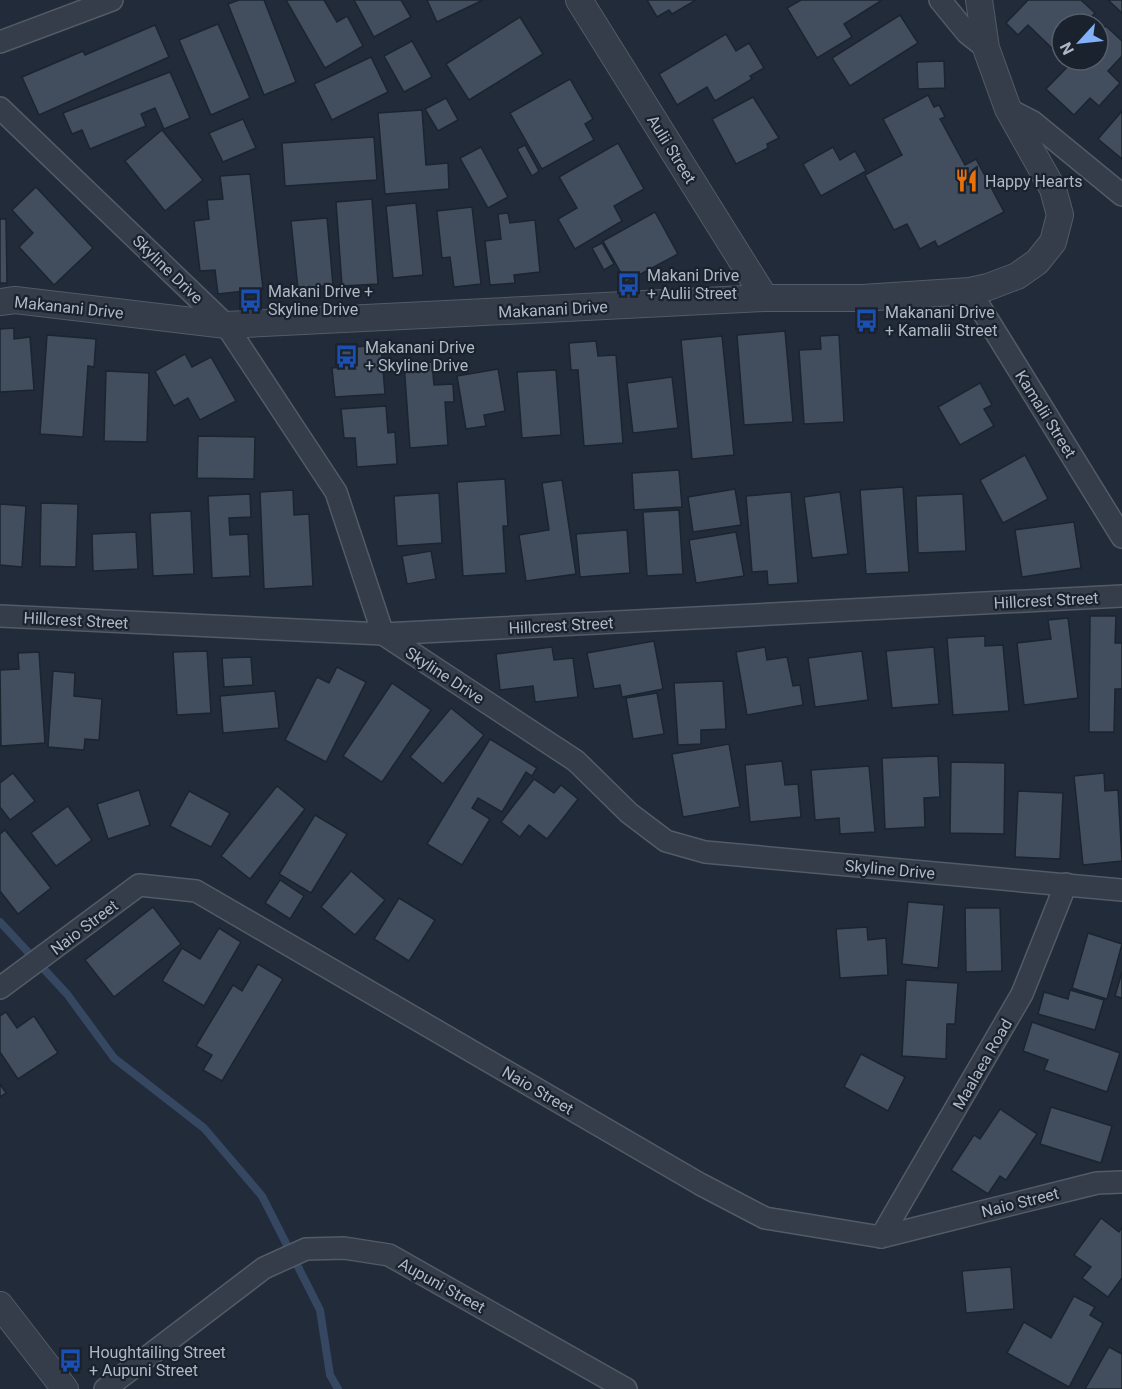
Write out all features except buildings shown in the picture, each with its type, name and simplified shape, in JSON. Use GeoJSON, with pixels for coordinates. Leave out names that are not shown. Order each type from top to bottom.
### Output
{"type":"FeatureCollection","features":[{"type":"Feature","properties":{"kind":"street"},"geometry":{"type":"LineString","coordinates":[[0,42],[112,0]]}},
{"type":"Feature","properties":{"kind":"street","name":"Aulii Street"},"geometry":{"type":"LineString","coordinates":[[579,0],[765,298]]}},
{"type":"Feature","properties":{"kind":"street"},"geometry":{"type":"LineString","coordinates":[[940,0],[966,33],[986,48]]}},
{"type":"Feature","properties":{"kind":"street","name":"Makanani Drive"},"geometry":{"type":"LineString","coordinates":[[0,302],[15,300],[226,325],[765,298],[862,298],[970,291],[1002,283],[1027,270],[1044,253],[1057,230],[1060,215],[1053,189],[1008,109],[986,48],[979,0]]}},
{"type":"Feature","properties":{"kind":"street","name":"Skyline Drive"},"geometry":{"type":"LineString","coordinates":[[0,108],[226,325],[336,492],[383,634],[576,761],[628,813],[666,841],[705,852],[1122,890]]}},
{"type":"Feature","properties":{"kind":"street"},"geometry":{"type":"LineString","coordinates":[[1008,109],[1034,122],[1122,195]]}},
{"type":"Feature","properties":{"kind":"street","name":"Kamalii Street"},"geometry":{"type":"LineString","coordinates":[[970,291],[1122,537]]}},
{"type":"Feature","properties":{"kind":"street","name":"Hillcrest Street"},"geometry":{"type":"LineString","coordinates":[[0,616],[383,634],[1122,596]]}},
{"type":"Feature","properties":{"kind":"street","name":"Naio Street"},"geometry":{"type":"LineString","coordinates":[[8,982],[139,885],[196,891],[700,1184],[765,1218],[881,1237],[1097,1183],[1122,1182]]}},
{"type":"Feature","properties":{"kind":"street","name":"Maalaea Road"},"geometry":{"type":"LineString","coordinates":[[881,1237],[1022,994],[1066,885]]}},
{"type":"Feature","properties":{"kind":"street","name":"Aupuni Street"},"geometry":{"type":"LineString","coordinates":[[105,1389],[264,1268],[306,1249],[344,1248],[389,1255],[626,1389]]}},
{"type":"Feature","properties":{"kind":"street"},"geometry":{"type":"LineString","coordinates":[[0,1305],[65,1389]]}},
{"type":"Feature","properties":{"kind":"waterway"},"geometry":{"type":"LineString","coordinates":[[0,922],[67,994],[114,1058],[204,1128],[262,1196],[320,1310],[330,1375],[338,1389]]}},
{"type":"Feature","properties":{"kind":"place","name":"Happy Hearts"},"geometry":{"type":"Point","coordinates":[967,181]}},
{"type":"Feature","properties":{"kind":"place","name":"Makani Drive + Aulii Street"},"geometry":{"type":"Point","coordinates":[629,284]}},
{"type":"Feature","properties":{"kind":"place","name":"Makani Drive + Skyline Drive"},"geometry":{"type":"Point","coordinates":[250,300]}},
{"type":"Feature","properties":{"kind":"place","name":"Makanani Drive + Kamalii Street"},"geometry":{"type":"Point","coordinates":[867,321]}},
{"type":"Feature","properties":{"kind":"place","name":"Makanani Drive + Skyline Drive"},"geometry":{"type":"Point","coordinates":[347,356]}},
{"type":"Feature","properties":{"kind":"place","name":"Houghtailing Street + Aupuni Street"},"geometry":{"type":"Point","coordinates":[71,1361]}}]}
